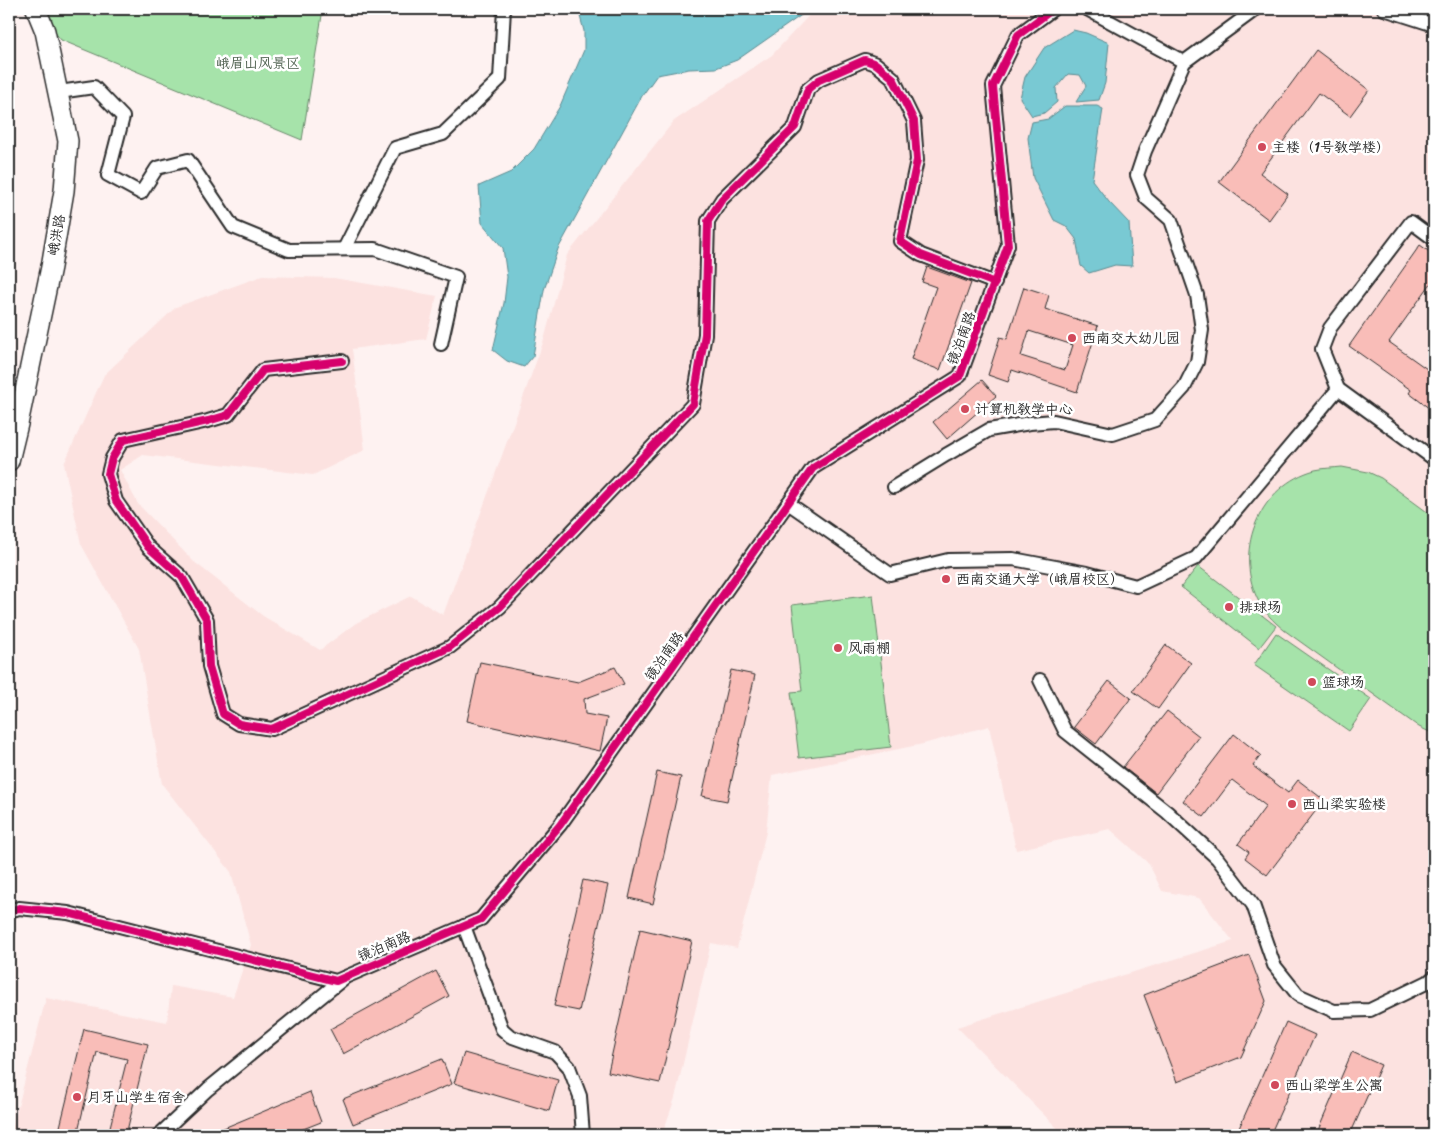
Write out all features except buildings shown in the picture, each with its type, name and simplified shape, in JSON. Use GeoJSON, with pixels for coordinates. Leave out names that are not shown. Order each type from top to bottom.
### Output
{"type":"FeatureCollection","features":[{"type":"Feature","properties":{"kind":"main road","name":"峨洪路"},"geometry":{"type":"LineString","coordinates":[[9,461],[50,267],[64,191],[68,141],[45,31],[36,9]]}},
{"type":"Feature","properties":{"kind":"street"},"geometry":{"type":"LineString","coordinates":[[344,249],[395,148],[443,134],[500,79],[504,9]]}},
{"type":"Feature","properties":{"kind":"street","name":"镜泊南路"},"geometry":{"type":"LineString","coordinates":[[9,911],[19,908],[68,913],[336,981],[481,919],[560,825],[813,468],[960,376],[1008,245],[993,86],[1018,35],[1053,9]]}},
{"type":"Feature","properties":{"kind":"street"},"geometry":{"type":"LineString","coordinates":[[1086,9],[1184,62]]}},
{"type":"Feature","properties":{"kind":"street"},"geometry":{"type":"LineString","coordinates":[[894,487],[989,430],[1054,421],[1113,434],[1155,420],[1184,388],[1197,362],[1202,330],[1197,295],[1171,220],[1146,198],[1137,175],[1145,151],[1184,62],[1256,9]]}},
{"type":"Feature","properties":{"kind":"street"},"geometry":{"type":"LineString","coordinates":[[1384,9],[1434,26]]}},
{"type":"Feature","properties":{"kind":"street"},"geometry":{"type":"LineString","coordinates":[[342,361],[264,370],[228,415],[208,422],[122,440],[112,458],[108,474],[116,501],[148,546],[182,577],[207,620],[209,666],[222,714],[239,724],[272,729],[450,647],[500,607],[693,404],[705,334],[708,221],[722,199],[795,127],[808,89],[819,80],[865,60],[876,64],[893,78],[914,121],[917,160],[900,241],[921,254],[994,283]]}},
{"type":"Feature","properties":{"kind":"street"},"geometry":{"type":"LineString","coordinates":[[58,92],[94,87],[123,117],[108,175],[141,193],[157,168],[188,160],[233,227],[289,250],[375,249],[456,278],[441,344]]}},
{"type":"Feature","properties":{"kind":"street"},"geometry":{"type":"LineString","coordinates":[[1434,239],[1411,222],[1330,328],[1322,349],[1338,389],[1434,459]]}},
{"type":"Feature","properties":{"kind":"street"},"geometry":{"type":"LineString","coordinates":[[788,503],[890,574],[948,560],[1013,559],[1087,573],[1136,586],[1196,558],[1338,389]]}},
{"type":"Feature","properties":{"kind":"street"},"geometry":{"type":"LineString","coordinates":[[1040,680],[1065,731],[1167,812],[1218,858],[1253,905],[1274,965],[1298,996],[1334,1011],[1370,1010],[1428,982],[1434,977]]}},
{"type":"Feature","properties":{"kind":"street"},"geometry":{"type":"LineString","coordinates":[[464,926],[502,1029],[510,1036],[555,1052],[569,1067],[580,1096],[583,1135]]}},
{"type":"Feature","properties":{"kind":"street"},"geometry":{"type":"LineString","coordinates":[[159,1135],[208,1089],[346,976]]}},
{"type":"Feature","properties":{"kind":"shaded area","name":"西南交通大学（峨眉校区）"},"geometry":{"type":"Polygon","coordinates":[[[815,9],[1434,9],[1434,1135],[1064,1135],[957,1027],[1233,941],[1199,898],[1162,891],[1149,864],[1110,829],[1016,850],[989,726],[923,744],[772,775],[766,832],[737,948],[711,943],[675,1098],[662,1135],[12,1135],[46,998],[167,1022],[171,986],[233,997],[251,945],[231,872],[162,784],[139,649],[81,544],[64,464],[104,375],[176,307],[262,276],[334,278],[437,296],[426,339],[352,349],[365,450],[313,475],[143,455],[120,470],[138,504],[193,561],[263,616],[320,650],[356,623],[411,596],[443,615],[544,340],[567,255],[674,121],[772,55],[815,9]]]}},
{"type":"Feature","properties":{"kind":"green space","name":"峨眉山风景区"},"geometry":{"type":"Polygon","coordinates":[[[36,9],[323,9],[302,140],[61,40],[36,9]]]}},
{"type":"Feature","properties":{"kind":"green space"},"geometry":{"type":"Polygon","coordinates":[[[1342,467],[1368,472],[1381,478],[1434,517],[1434,734],[1419,727],[1284,630],[1269,616],[1257,598],[1251,579],[1249,559],[1251,539],[1257,521],[1266,504],[1280,489],[1296,478],[1315,470],[1342,467]]]}},
{"type":"Feature","properties":{"kind":"green space","name":"排球场"},"geometry":{"type":"Polygon","coordinates":[[[1198,566],[1276,626],[1259,648],[1181,587],[1198,566]]]}},
{"type":"Feature","properties":{"kind":"green space","name":"风雨棚"},"geometry":{"type":"Polygon","coordinates":[[[873,595],[891,747],[799,758],[791,692],[802,691],[792,605],[873,595]]]}},
{"type":"Feature","properties":{"kind":"green space","name":"篮球场"},"geometry":{"type":"Polygon","coordinates":[[[1276,633],[1371,699],[1349,731],[1254,665],[1276,633]]]}},
{"type":"Feature","properties":{"kind":"water"},"geometry":{"type":"Polygon","coordinates":[[[578,9],[810,9],[737,60],[716,68],[689,69],[657,75],[642,96],[558,249],[544,290],[533,356],[524,367],[507,361],[493,350],[504,303],[507,277],[503,248],[482,223],[479,186],[511,172],[534,149],[560,106],[584,50],[584,31],[578,9]]]}},
{"type":"Feature","properties":{"kind":"water"},"geometry":{"type":"Polygon","coordinates":[[[1073,30],[1086,33],[1109,43],[1105,83],[1099,100],[1076,102],[1086,86],[1080,75],[1068,74],[1056,88],[1057,102],[1044,113],[1032,116],[1020,98],[1025,77],[1044,48],[1073,30]]]}},
{"type":"Feature","properties":{"kind":"water"},"geometry":{"type":"Polygon","coordinates":[[[1065,106],[1097,106],[1103,109],[1092,180],[1129,223],[1132,266],[1115,265],[1089,273],[1081,266],[1076,239],[1066,226],[1054,220],[1033,178],[1028,138],[1032,122],[1048,119],[1065,106]]]}},
{"type":"Feature","properties":{"kind":"cycle path"},"geometry":{"type":"LineString","coordinates":[[9,911],[19,908],[68,913],[336,981],[481,919],[560,825],[813,468],[960,376],[1008,245],[993,86],[1018,35],[1053,9]]}},
{"type":"Feature","properties":{"kind":"cycle path"},"geometry":{"type":"LineString","coordinates":[[342,361],[263,370],[228,415],[123,440],[112,458],[108,474],[116,501],[148,547],[182,577],[207,620],[209,666],[223,714],[239,724],[272,729],[450,647],[500,607],[693,404],[705,334],[708,221],[722,199],[795,127],[808,89],[819,80],[865,60],[876,64],[893,78],[914,121],[917,160],[900,241],[921,255],[995,283]]}},
{"type":"Feature","properties":{"kind":"place","name":"主楼（1号教学楼）"},"geometry":{"type":"Point","coordinates":[1262,147]}},
{"type":"Feature","properties":{"kind":"place","name":"西南交大幼儿园"},"geometry":{"type":"Point","coordinates":[1072,338]}},
{"type":"Feature","properties":{"kind":"place","name":"计算机教学中心"},"geometry":{"type":"Point","coordinates":[965,409]}},
{"type":"Feature","properties":{"kind":"place","name":"西南交通大学（峨眉校区）"},"geometry":{"type":"Point","coordinates":[946,579]}},
{"type":"Feature","properties":{"kind":"place","name":"排球场"},"geometry":{"type":"Point","coordinates":[1229,607]}},
{"type":"Feature","properties":{"kind":"place","name":"风雨棚"},"geometry":{"type":"Point","coordinates":[838,648]}},
{"type":"Feature","properties":{"kind":"place","name":"篮球场"},"geometry":{"type":"Point","coordinates":[1312,682]}},
{"type":"Feature","properties":{"kind":"place","name":"西山梁实验楼"},"geometry":{"type":"Point","coordinates":[1292,804]}},
{"type":"Feature","properties":{"kind":"place","name":"西山梁学生公寓"},"geometry":{"type":"Point","coordinates":[1275,1085]}},
{"type":"Feature","properties":{"kind":"place","name":"月牙山学生宿舍"},"geometry":{"type":"Point","coordinates":[77,1097]}}]}
